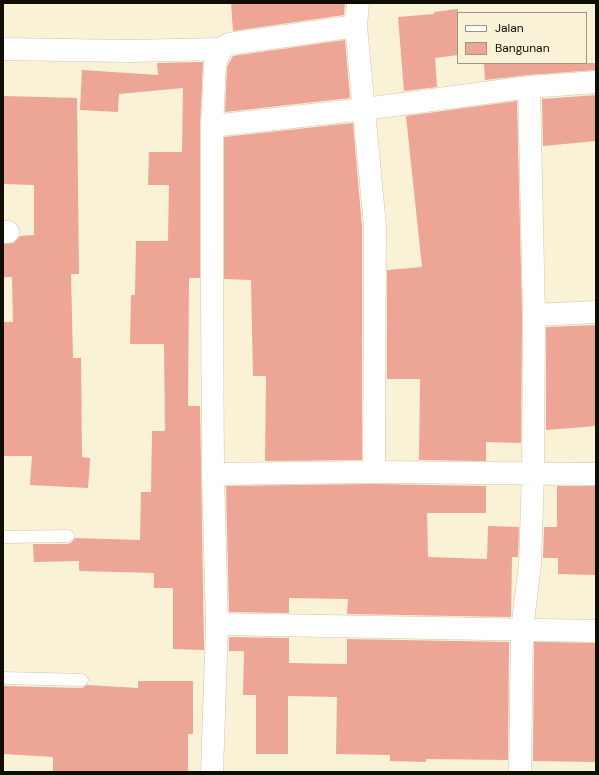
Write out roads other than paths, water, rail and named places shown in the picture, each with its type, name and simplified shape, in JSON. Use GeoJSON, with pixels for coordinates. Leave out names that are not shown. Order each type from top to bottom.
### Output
{"type":"FeatureCollection","features":[{"type":"Feature","properties":{"kind":"street"},"geometry":{"type":"LineString","coordinates":[[358,3],[356,26],[375,226],[374,472]]}},
{"type":"Feature","properties":{"kind":"street"},"geometry":{"type":"LineString","coordinates":[[212,772],[217,624],[213,474],[212,126],[215,64],[221,49],[229,44],[356,26]]}},
{"type":"Feature","properties":{"kind":"street"},"geometry":{"type":"LineString","coordinates":[[3,49],[129,51],[221,49]]}},
{"type":"Feature","properties":{"kind":"street"},"geometry":{"type":"LineString","coordinates":[[212,126],[365,109],[530,88],[596,82]]}},
{"type":"Feature","properties":{"kind":"street"},"geometry":{"type":"LineString","coordinates":[[520,772],[522,630],[530,564],[533,473],[534,315],[530,88]]}},
{"type":"Feature","properties":{"kind":"street"},"geometry":{"type":"LineString","coordinates":[[534,315],[596,312]]}},
{"type":"Feature","properties":{"kind":"street"},"geometry":{"type":"LineString","coordinates":[[213,474],[374,472],[596,474]]}},
{"type":"Feature","properties":{"kind":"street"},"geometry":{"type":"LineString","coordinates":[[217,624],[596,631]]}},
{"type":"Feature","properties":{"kind":"lane"},"geometry":{"type":"LineString","coordinates":[[3,537],[68,536]]}},
{"type":"Feature","properties":{"kind":"lane"},"geometry":{"type":"LineString","coordinates":[[3,678],[82,680]]}}]}
